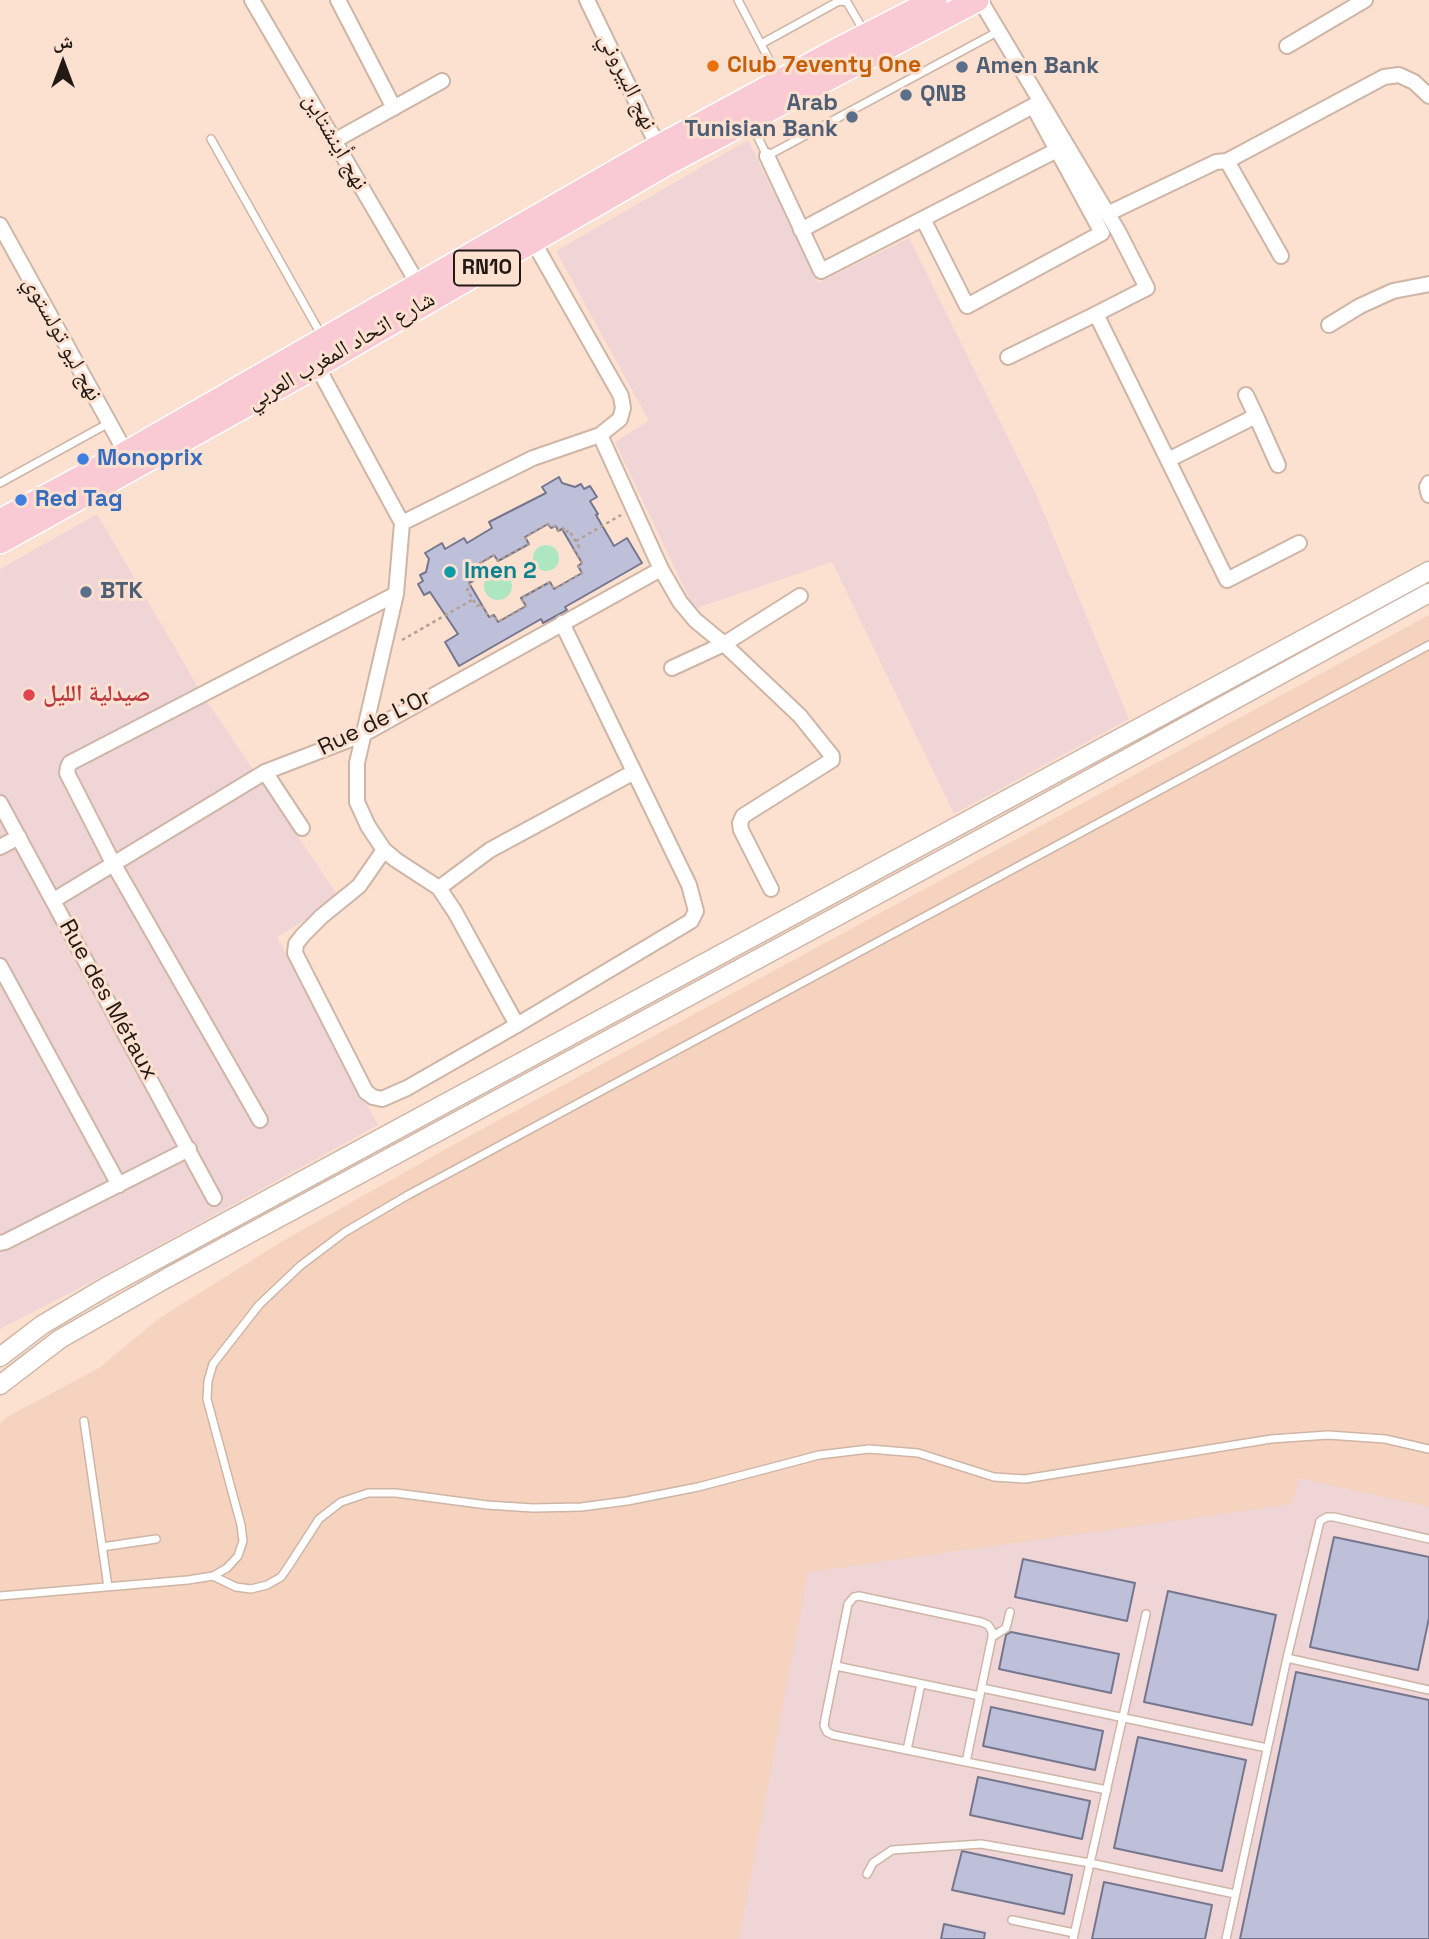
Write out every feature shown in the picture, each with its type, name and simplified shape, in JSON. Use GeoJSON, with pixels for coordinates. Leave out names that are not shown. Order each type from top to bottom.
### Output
{"type":"FeatureCollection","features":[{"type":"Feature","properties":{"kind":"main road","name":"شارع اتحاد المغرب العربي"},"geometry":{"type":"LineString","coordinates":[[0,542],[317,366],[533,241],[780,81],[935,0]]}},
{"type":"Feature","properties":{"kind":"main road","name":"شارع اتحاد المغرب العربي"},"geometry":{"type":"LineString","coordinates":[[0,521],[126,453],[418,284],[662,156],[749,120],[979,0]]}},
{"type":"Feature","properties":{"kind":"street","name":"نهج أينشتاين"},"geometry":{"type":"LineString","coordinates":[[253,0],[418,284]]}},
{"type":"Feature","properties":{"kind":"street"},"geometry":{"type":"LineString","coordinates":[[338,0],[394,108]]}},
{"type":"Feature","properties":{"kind":"street","name":"نهج البيروني"},"geometry":{"type":"LineString","coordinates":[[587,0],[662,156]]}},
{"type":"Feature","properties":{"kind":"street"},"geometry":{"type":"LineString","coordinates":[[979,0],[1107,214],[1147,288],[1008,357]]}},
{"type":"Feature","properties":{"kind":"street"},"geometry":{"type":"LineString","coordinates":[[1287,46],[1364,0]]}},
{"type":"Feature","properties":{"kind":"street"},"geometry":{"type":"LineString","coordinates":[[1107,214],[1216,162],[1227,161],[1384,77],[1399,75],[1414,82],[1429,96]]}},
{"type":"Feature","properties":{"kind":"street"},"geometry":{"type":"LineString","coordinates":[[334,141],[443,81]]}},
{"type":"Feature","properties":{"kind":"street"},"geometry":{"type":"LineString","coordinates":[[802,230],[1033,106],[1102,233],[967,306],[923,219]]}},
{"type":"Feature","properties":{"kind":"street"},"geometry":{"type":"LineString","coordinates":[[767,156],[821,271],[1058,150]]}},
{"type":"Feature","properties":{"kind":"street"},"geometry":{"type":"LineString","coordinates":[[1227,161],[1282,256]]}},
{"type":"Feature","properties":{"kind":"street","name":"نهج ليو تولستوي"},"geometry":{"type":"LineString","coordinates":[[0,225],[126,453]]}},
{"type":"Feature","properties":{"kind":"street"},"geometry":{"type":"LineString","coordinates":[[402,523],[533,458],[600,435],[620,419],[623,408],[621,396],[533,241]]}},
{"type":"Feature","properties":{"kind":"street"},"geometry":{"type":"LineString","coordinates":[[1329,325],[1360,306],[1393,291],[1429,284]]}},
{"type":"Feature","properties":{"kind":"street"},"geometry":{"type":"LineString","coordinates":[[1096,314],[1227,580],[1299,543]]}},
{"type":"Feature","properties":{"kind":"street"},"geometry":{"type":"LineString","coordinates":[[317,366],[402,523],[396,594],[357,763],[358,802],[368,826],[384,849],[439,888],[455,912],[517,1026]]}},
{"type":"Feature","properties":{"kind":"street"},"geometry":{"type":"LineString","coordinates":[[1246,395],[1278,466]]}},
{"type":"Feature","properties":{"kind":"street"},"geometry":{"type":"LineString","coordinates":[[1167,460],[1256,416]]}},
{"type":"Feature","properties":{"kind":"street"},"geometry":{"type":"LineString","coordinates":[[600,435],[661,569],[680,602],[695,620],[800,716],[832,758],[743,816],[741,830],[771,888]]}},
{"type":"Feature","properties":{"kind":"street"},"geometry":{"type":"LineString","coordinates":[[1429,483],[1429,495]]}},
{"type":"Feature","properties":{"kind":"street","name":"Rue de L'Or"},"geometry":{"type":"LineString","coordinates":[[54,900],[265,772],[364,734],[661,569]]}},
{"type":"Feature","properties":{"kind":"street"},"geometry":{"type":"LineString","coordinates":[[0,1357],[42,1325],[116,1281],[1429,571]]}},
{"type":"Feature","properties":{"kind":"street"},"geometry":{"type":"LineString","coordinates":[[0,1385],[60,1339],[167,1278],[1006,825],[1429,593]]}},
{"type":"Feature","properties":{"kind":"street"},"geometry":{"type":"LineString","coordinates":[[260,1119],[113,863],[68,773],[70,763],[396,594]]}},
{"type":"Feature","properties":{"kind":"street"},"geometry":{"type":"LineString","coordinates":[[671,668],[724,644],[800,596]]}},
{"type":"Feature","properties":{"kind":"street"},"geometry":{"type":"LineString","coordinates":[[384,849],[359,886],[321,915],[303,935],[296,944],[295,953],[366,1092],[373,1097],[382,1098],[407,1088],[517,1026],[691,921],[696,911],[689,885],[562,623]]}},
{"type":"Feature","properties":{"kind":"street"},"geometry":{"type":"LineString","coordinates":[[265,772],[302,828]]}},
{"type":"Feature","properties":{"kind":"street"},"geometry":{"type":"LineString","coordinates":[[439,888],[490,850],[635,772]]}},
{"type":"Feature","properties":{"kind":"street","name":"Rue des Métaux"},"geometry":{"type":"LineString","coordinates":[[0,803],[214,1198]]}},
{"type":"Feature","properties":{"kind":"street"},"geometry":{"type":"LineString","coordinates":[[0,847],[19,837]]}},
{"type":"Feature","properties":{"kind":"street"},"geometry":{"type":"LineString","coordinates":[[0,966],[119,1185]]}},
{"type":"Feature","properties":{"kind":"street"},"geometry":{"type":"LineString","coordinates":[[0,1243],[189,1149]]}},
{"type":"Feature","properties":{"kind":"lane"},"geometry":{"type":"LineString","coordinates":[[738,0],[780,81]]}},
{"type":"Feature","properties":{"kind":"lane"},"geometry":{"type":"LineString","coordinates":[[761,44],[839,2],[847,2],[866,35]]}},
{"type":"Feature","properties":{"kind":"lane"},"geometry":{"type":"LineString","coordinates":[[749,120],[767,156],[999,32]]}},
{"type":"Feature","properties":{"kind":"lane"},"geometry":{"type":"LineString","coordinates":[[211,139],[323,339]]}},
{"type":"Feature","properties":{"kind":"lane"},"geometry":{"type":"LineString","coordinates":[[0,483],[109,423]]}},
{"type":"Feature","properties":{"kind":"lane"},"geometry":{"type":"LineString","coordinates":[[0,1596],[214,1576],[228,1568],[238,1556],[243,1541],[207,1399],[208,1381],[223,1348],[259,1305],[300,1266],[345,1232],[408,1195],[1429,645]]}},
{"type":"Feature","properties":{"kind":"lane"},"geometry":{"type":"LineString","coordinates":[[84,1421],[108,1587]]}},
{"type":"Feature","properties":{"kind":"lane"},"geometry":{"type":"LineString","coordinates":[[214,1576],[236,1587],[251,1589],[267,1585],[281,1577],[319,1519],[341,1502],[368,1493],[397,1493],[486,1505],[581,1507],[698,1487],[820,1455],[869,1449],[918,1453],[994,1477],[1025,1479],[1271,1439],[1328,1435],[1385,1439],[1429,1449]]}},
{"type":"Feature","properties":{"kind":"lane"},"geometry":{"type":"LineString","coordinates":[[1226,1939],[1287,1658],[1321,1521],[1334,1517],[1429,1539]]}},
{"type":"Feature","properties":{"kind":"lane"},"geometry":{"type":"LineString","coordinates":[[102,1547],[156,1539]]}},
{"type":"Feature","properties":{"kind":"lane"},"geometry":{"type":"LineString","coordinates":[[966,1762],[992,1637],[988,1625],[854,1597],[848,1604],[824,1726],[827,1732],[833,1735],[966,1762],[1107,1790]]}},
{"type":"Feature","properties":{"kind":"lane"},"geometry":{"type":"LineString","coordinates":[[992,1637],[1006,1628],[1010,1612]]}},
{"type":"Feature","properties":{"kind":"lane"},"geometry":{"type":"LineString","coordinates":[[1012,1920],[1074,1936],[1146,1614]]}},
{"type":"Feature","properties":{"kind":"lane"},"geometry":{"type":"LineString","coordinates":[[1287,1658],[1429,1689]]}},
{"type":"Feature","properties":{"kind":"lane"},"geometry":{"type":"LineString","coordinates":[[836,1666],[920,1684],[981,1692],[1123,1718],[1267,1748]]}},
{"type":"Feature","properties":{"kind":"lane"},"geometry":{"type":"LineString","coordinates":[[907,1750],[920,1684]]}},
{"type":"Feature","properties":{"kind":"lane"},"geometry":{"type":"LineString","coordinates":[[867,1874],[873,1863],[892,1850],[962,1844],[999,1845],[1236,1894]]}},
{"type":"Feature","properties":{"kind":"path"},"geometry":{"type":"LineString","coordinates":[[576,541],[633,509]]}},
{"type":"Feature","properties":{"kind":"path"},"geometry":{"type":"LineString","coordinates":[[548,524],[551,528],[556,526],[558,531],[563,528],[565,533],[569,530],[576,541],[579,547],[574,550],[582,563],[578,566],[582,573],[554,589],[550,582],[521,598],[526,606],[498,622],[494,615],[489,617],[481,604],[477,607],[467,590],[471,587],[469,583],[473,581],[470,576],[475,573],[472,568],[494,555],[498,561],[529,544],[525,537],[548,524]]}},
{"type":"Feature","properties":{"kind":"path"},"geometry":{"type":"LineString","coordinates":[[384,650],[473,600]]}},
{"type":"Feature","properties":{"kind":"shaded area"},"geometry":{"type":"Polygon","coordinates":[[[748,140],[818,283],[909,238],[1036,494],[1129,719],[954,814],[832,562],[694,609],[615,442],[649,421],[556,251],[748,140]]]}},
{"type":"Feature","properties":{"kind":"shaded area"},"geometry":{"type":"Polygon","coordinates":[[[97,514],[199,689],[340,899],[277,937],[378,1125],[116,1269],[0,1329],[0,569],[97,514]]]}},
{"type":"Feature","properties":{"kind":"shaded area"},"geometry":{"type":"Polygon","coordinates":[[[1429,615],[1429,1939],[0,1939],[0,1424],[7,1417],[99,1368],[158,1319],[281,1242],[453,1145],[1429,615]]]}},
{"type":"Feature","properties":{"kind":"shaded area"},"geometry":{"type":"Polygon","coordinates":[[[1299,1478],[1429,1507],[1429,1700],[1296,1673],[1240,1939],[739,1939],[808,1572],[1292,1504],[1299,1478]]]}},
{"type":"Feature","properties":{"kind":"green space"},"geometry":{"type":"Polygon","coordinates":[[[546,545],[555,549],[559,558],[555,567],[546,571],[537,567],[533,558],[537,549],[546,545]]]}},
{"type":"Feature","properties":{"kind":"green space"},"geometry":{"type":"Polygon","coordinates":[[[498,572],[508,576],[512,586],[508,596],[498,600],[488,596],[484,586],[488,576],[498,572]]]}},
{"type":"Feature","properties":{"kind":"building","name":"Imen 2"},"geometry":{"type":"Polygon","coordinates":[[[559,477],[562,483],[575,487],[581,484],[584,489],[590,486],[597,497],[590,501],[614,546],[627,538],[642,563],[565,607],[567,610],[543,623],[541,619],[459,666],[445,642],[458,634],[430,592],[424,595],[418,584],[423,581],[420,575],[426,572],[429,559],[425,553],[442,543],[445,549],[464,538],[467,543],[492,528],[489,522],[546,493],[542,487],[559,477]],[[548,524],[525,537],[529,544],[498,561],[494,555],[472,568],[475,573],[470,576],[473,581],[469,583],[489,617],[494,615],[498,622],[526,606],[521,598],[550,582],[554,589],[582,573],[578,566],[582,563],[562,529],[558,531],[556,526],[551,528],[548,524]]]}},
{"type":"Feature","properties":{"kind":"building"},"geometry":{"type":"Polygon","coordinates":[[[1334,1537],[1429,1557],[1429,1618],[1418,1670],[1310,1647],[1334,1537]]]}},
{"type":"Feature","properties":{"kind":"building"},"geometry":{"type":"Polygon","coordinates":[[[1023,1559],[1135,1583],[1127,1621],[1015,1597],[1023,1559]]]}},
{"type":"Feature","properties":{"kind":"building"},"geometry":{"type":"Polygon","coordinates":[[[1168,1591],[1276,1615],[1252,1725],[1144,1702],[1168,1591]]]}},
{"type":"Feature","properties":{"kind":"building"},"geometry":{"type":"Polygon","coordinates":[[[1011,1632],[1119,1654],[1111,1693],[999,1669],[1006,1635],[1011,1632]]]}},
{"type":"Feature","properties":{"kind":"building"},"geometry":{"type":"Polygon","coordinates":[[[1296,1672],[1429,1700],[1429,1939],[1240,1939],[1296,1672]]]}},
{"type":"Feature","properties":{"kind":"building"},"geometry":{"type":"Polygon","coordinates":[[[991,1707],[1103,1731],[1095,1770],[983,1746],[991,1707]]]}},
{"type":"Feature","properties":{"kind":"building"},"geometry":{"type":"Polygon","coordinates":[[[1138,1737],[1246,1760],[1222,1871],[1114,1848],[1138,1737]]]}},
{"type":"Feature","properties":{"kind":"building"},"geometry":{"type":"Polygon","coordinates":[[[978,1777],[1090,1801],[1082,1839],[970,1815],[978,1777]]]}},
{"type":"Feature","properties":{"kind":"building"},"geometry":{"type":"Polygon","coordinates":[[[962,1851],[1072,1875],[1064,1914],[952,1890],[962,1851]]]}},
{"type":"Feature","properties":{"kind":"building"},"geometry":{"type":"Polygon","coordinates":[[[1104,1882],[1212,1905],[1205,1939],[1092,1939],[1104,1882]]]}},
{"type":"Feature","properties":{"kind":"building"},"geometry":{"type":"Polygon","coordinates":[[[944,1924],[985,1933],[984,1939],[941,1939],[944,1924]]]}},
{"type":"Feature","properties":{"kind":"place","name":"Club 7eventy One"},"geometry":{"type":"Point","coordinates":[713,66]}},
{"type":"Feature","properties":{"kind":"place","name":"Amen Bank"},"geometry":{"type":"Point","coordinates":[962,67]}},
{"type":"Feature","properties":{"kind":"place","name":"QNB"},"geometry":{"type":"Point","coordinates":[906,95]}},
{"type":"Feature","properties":{"kind":"place","name":"Arab Tunisian Bank"},"geometry":{"type":"Point","coordinates":[852,117]}},
{"type":"Feature","properties":{"kind":"place","name":"Monoprix"},"geometry":{"type":"Point","coordinates":[83,459]}},
{"type":"Feature","properties":{"kind":"place","name":"Red Tag"},"geometry":{"type":"Point","coordinates":[21,500]}},
{"type":"Feature","properties":{"kind":"place","name":"Imen 2"},"geometry":{"type":"Point","coordinates":[450,572]}},
{"type":"Feature","properties":{"kind":"place","name":"BTK"},"geometry":{"type":"Point","coordinates":[86,592]}},
{"type":"Feature","properties":{"kind":"place","name":"صيدلية الليل"},"geometry":{"type":"Point","coordinates":[29,695]}}]}
